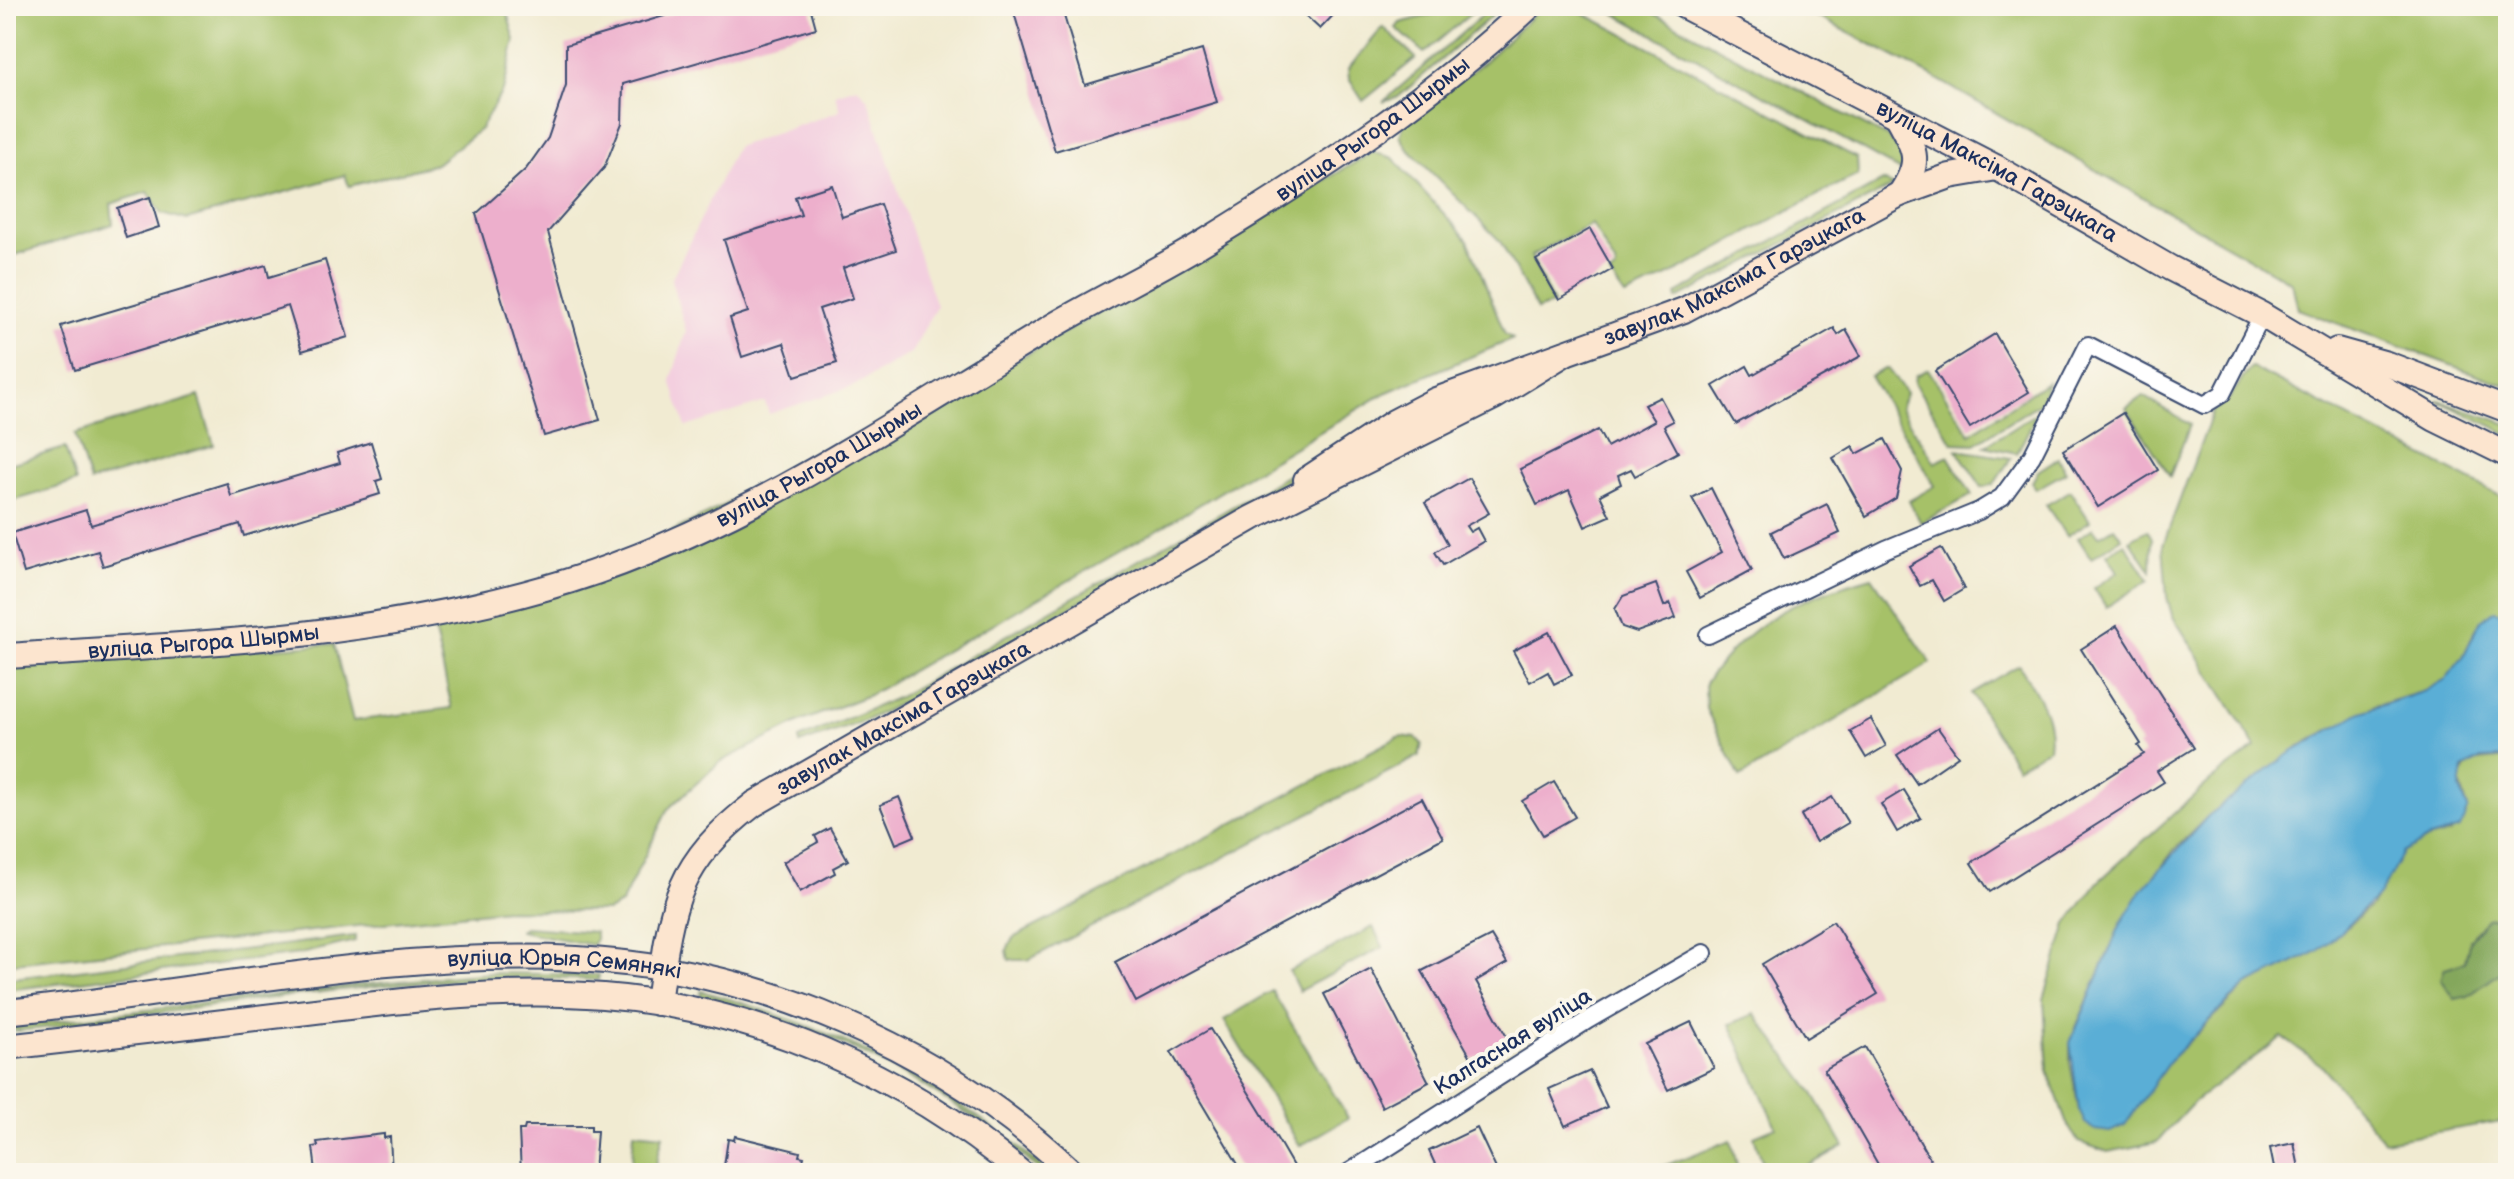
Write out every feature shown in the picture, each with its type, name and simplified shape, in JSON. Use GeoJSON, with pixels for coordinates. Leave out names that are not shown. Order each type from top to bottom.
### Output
{"type":"FeatureCollection","features":[{"type":"Feature","properties":{"kind":"main road","name":"вуліца Рыгора Шырмы"},"geometry":{"type":"LineString","coordinates":[[6,656],[295,637],[392,622],[546,588],[708,525],[850,450],[1048,329],[1213,237],[1378,129],[1485,48],[1530,6]]}},
{"type":"Feature","properties":{"kind":"main road","name":"вуліца Максіма Гарэцкага"},"geometry":{"type":"LineString","coordinates":[[1684,6],[1997,168],[2170,268],[2262,315],[2435,419],[2508,455]]}},
{"type":"Feature","properties":{"kind":"main road"},"geometry":{"type":"LineString","coordinates":[[1898,119],[1914,147],[1915,159],[1914,173],[1900,194]]}},
{"type":"Feature","properties":{"kind":"main road","name":"завулак Максіма Гарэцкага"},"geometry":{"type":"LineString","coordinates":[[658,1003],[677,895],[691,869],[720,830],[754,804],[1252,518],[1338,457],[1436,400],[1705,300],[1900,194],[1950,176],[1997,168]]}},
{"type":"Feature","properties":{"kind":"main road","name":"вуліца Максіма Гарэцкага"},"geometry":{"type":"LineString","coordinates":[[2306,341],[2387,364],[2508,410]]}},
{"type":"Feature","properties":{"kind":"main road","name":"вуліца Юрыя Семянякі"},"geometry":{"type":"LineString","coordinates":[[6,1012],[445,961],[578,959],[663,969],[783,999],[862,1031],[965,1088],[1015,1124],[1073,1173]]}},
{"type":"Feature","properties":{"kind":"main road","name":"вуліца Юрыя Семянякі"},"geometry":{"type":"LineString","coordinates":[[6,1047],[478,995],[575,994],[658,1003],[773,1032],[854,1065],[945,1117],[1021,1173]]}},
{"type":"Feature","properties":{"kind":"street"},"geometry":{"type":"LineString","coordinates":[[1708,635],[1886,549],[1979,511],[2002,497],[2032,456],[2088,345],[2204,405],[2222,394],[2262,315]]}},
{"type":"Feature","properties":{"kind":"street","name":"Калгасная вуліца"},"geometry":{"type":"LineString","coordinates":[[1348,1173],[1588,1020],[1704,953]]}},
{"type":"Feature","properties":{"kind":"shaded area"},"geometry":{"type":"Polygon","coordinates":[[[857,87],[868,99],[936,306],[912,352],[854,386],[769,414],[765,402],[686,427],[671,381],[686,331],[671,280],[736,147],[840,111],[835,94],[857,87]]]}},
{"type":"Feature","properties":{"kind":"green space"},"geometry":{"type":"Polygon","coordinates":[[[6,6],[505,6],[515,40],[504,88],[480,129],[436,164],[349,186],[345,175],[187,220],[162,213],[148,192],[111,204],[113,224],[12,256],[6,270],[6,6]]]}},
{"type":"Feature","properties":{"kind":"green space"},"geometry":{"type":"Polygon","coordinates":[[[1465,6],[1480,6],[1424,53],[1396,28],[1400,23],[1465,6]]]}},
{"type":"Feature","properties":{"kind":"green space"},"geometry":{"type":"Polygon","coordinates":[[[1493,6],[1503,6],[1398,97],[1383,102],[1493,6]]]}},
{"type":"Feature","properties":{"kind":"green space"},"geometry":{"type":"Polygon","coordinates":[[[1543,6],[1570,6],[1857,158],[1858,175],[1625,296],[1610,275],[1616,270],[1615,265],[1592,224],[1531,256],[1553,304],[1537,310],[1500,241],[1407,148],[1400,136],[1404,124],[1485,61],[1543,6]]]}},
{"type":"Feature","properties":{"kind":"green space"},"geometry":{"type":"Polygon","coordinates":[[[1601,6],[1640,6],[1889,138],[1902,154],[1903,172],[1601,6]]]}},
{"type":"Feature","properties":{"kind":"green space"},"geometry":{"type":"Polygon","coordinates":[[[1797,6],[2508,6],[2508,386],[2298,309],[2292,283],[1930,75],[1797,6]]]}},
{"type":"Feature","properties":{"kind":"green space"},"geometry":{"type":"Polygon","coordinates":[[[1383,27],[1416,58],[1363,101],[1349,79],[1348,69],[1383,27]]]}},
{"type":"Feature","properties":{"kind":"green space"},"geometry":{"type":"Polygon","coordinates":[[[1373,152],[1393,158],[1468,240],[1505,334],[1513,339],[1385,393],[1152,533],[869,695],[802,721],[720,762],[668,809],[621,904],[608,911],[506,910],[6,964],[6,665],[334,644],[353,721],[452,708],[434,629],[525,605],[1031,352],[1373,152]]]}},
{"type":"Feature","properties":{"kind":"green space"},"geometry":{"type":"Polygon","coordinates":[[[1883,181],[1893,186],[1677,299],[1676,294],[1883,181]]]}},
{"type":"Feature","properties":{"kind":"green space"},"geometry":{"type":"Polygon","coordinates":[[[2251,367],[2508,500],[2508,615],[2502,612],[2476,629],[2463,657],[2446,679],[2425,691],[2375,706],[2305,743],[2208,816],[2174,850],[2121,923],[2070,1043],[2070,1063],[2079,1110],[2154,1083],[2171,1059],[2247,985],[2318,951],[2371,906],[2402,853],[2427,839],[2450,833],[2468,808],[2459,779],[2470,762],[2508,758],[2508,916],[2482,925],[2473,936],[2465,962],[2445,968],[2468,996],[2508,967],[2508,1120],[2384,1141],[2321,1065],[2282,1037],[2195,1101],[2157,1142],[2108,1152],[2078,1142],[2066,1121],[2048,1071],[2044,999],[2067,924],[2098,882],[2210,781],[2256,747],[2172,615],[2167,597],[2163,545],[2213,411],[2228,400],[2251,367]]]}},
{"type":"Feature","properties":{"kind":"green space"},"geometry":{"type":"Polygon","coordinates":[[[1887,368],[1906,393],[1900,408],[1935,463],[1948,456],[1972,495],[1921,523],[1909,501],[1935,486],[1870,376],[1887,368]]]}},
{"type":"Feature","properties":{"kind":"green space"},"geometry":{"type":"Polygon","coordinates":[[[1928,369],[1970,434],[2047,382],[2041,402],[1975,444],[1953,443],[1914,383],[1915,376],[1928,369]]]}},
{"type":"Feature","properties":{"kind":"green space"},"geometry":{"type":"Polygon","coordinates":[[[199,396],[214,445],[90,482],[75,434],[199,396]]]}},
{"type":"Feature","properties":{"kind":"green space"},"geometry":{"type":"Polygon","coordinates":[[[2143,396],[2190,425],[2170,476],[2126,408],[2143,396]]]}},
{"type":"Feature","properties":{"kind":"green space"},"geometry":{"type":"Polygon","coordinates":[[[2438,400],[2508,424],[2508,434],[2438,400]]]}},
{"type":"Feature","properties":{"kind":"green space"},"geometry":{"type":"Polygon","coordinates":[[[2038,412],[2017,453],[1985,446],[2038,412]]]}},
{"type":"Feature","properties":{"kind":"green space"},"geometry":{"type":"Polygon","coordinates":[[[1346,442],[1346,446],[1204,531],[903,702],[867,720],[799,744],[799,739],[897,698],[1346,442]]]}},
{"type":"Feature","properties":{"kind":"green space"},"geometry":{"type":"Polygon","coordinates":[[[65,448],[76,482],[6,503],[6,465],[65,448]]]}},
{"type":"Feature","properties":{"kind":"green space"},"geometry":{"type":"Polygon","coordinates":[[[1957,450],[2011,458],[1994,484],[1982,487],[1957,450]]]}},
{"type":"Feature","properties":{"kind":"green space"},"geometry":{"type":"Polygon","coordinates":[[[2058,458],[2066,472],[2036,489],[2032,482],[2038,471],[2058,458]]]}},
{"type":"Feature","properties":{"kind":"green space"},"geometry":{"type":"Polygon","coordinates":[[[2070,491],[2090,521],[2067,536],[2046,505],[2070,491]]]}},
{"type":"Feature","properties":{"kind":"green space"},"geometry":{"type":"Polygon","coordinates":[[[2114,527],[2122,538],[2091,558],[2078,538],[2093,528],[2099,536],[2114,527]]]}},
{"type":"Feature","properties":{"kind":"green space"},"geometry":{"type":"Polygon","coordinates":[[[2147,530],[2152,538],[2151,571],[2130,540],[2147,530]]]}},
{"type":"Feature","properties":{"kind":"green space"},"geometry":{"type":"Polygon","coordinates":[[[2125,543],[2149,580],[2106,607],[2094,588],[2118,572],[2107,554],[2125,543]]]}},
{"type":"Feature","properties":{"kind":"green space"},"geometry":{"type":"Polygon","coordinates":[[[1872,577],[1931,663],[1740,777],[1706,709],[1705,683],[1740,643],[1778,614],[1821,593],[1872,577]]]}},
{"type":"Feature","properties":{"kind":"green space"},"geometry":{"type":"Polygon","coordinates":[[[2019,665],[2042,704],[2050,736],[2049,748],[2017,767],[1971,693],[2019,665]]]}},
{"type":"Feature","properties":{"kind":"green space"},"geometry":{"type":"Polygon","coordinates":[[[1400,736],[1416,738],[1422,744],[1419,756],[1028,960],[1009,960],[1007,950],[1013,938],[1400,736]]]}},
{"type":"Feature","properties":{"kind":"green space"},"geometry":{"type":"Polygon","coordinates":[[[2508,916],[2508,967],[2468,996],[2455,999],[2441,979],[2445,968],[2465,962],[2470,940],[2487,919],[2508,916]]]}},
{"type":"Feature","properties":{"kind":"green space"},"geometry":{"type":"Polygon","coordinates":[[[524,927],[595,932],[595,941],[592,945],[520,931],[524,927]]]}},
{"type":"Feature","properties":{"kind":"green space"},"geometry":{"type":"Polygon","coordinates":[[[1373,927],[1383,947],[1299,991],[1289,971],[1373,927]]]}},
{"type":"Feature","properties":{"kind":"green space"},"geometry":{"type":"Polygon","coordinates":[[[355,936],[355,941],[300,954],[6,990],[6,979],[355,936]]]}},
{"type":"Feature","properties":{"kind":"green space"},"geometry":{"type":"Polygon","coordinates":[[[490,973],[599,975],[598,980],[525,978],[377,986],[6,1032],[6,1027],[357,985],[490,973]]]}},
{"type":"Feature","properties":{"kind":"green space"},"geometry":{"type":"Polygon","coordinates":[[[701,991],[797,1022],[886,1061],[970,1111],[1049,1173],[1043,1173],[966,1113],[883,1063],[794,1024],[700,997],[701,991]]]}},
{"type":"Feature","properties":{"kind":"green space"},"geometry":{"type":"Polygon","coordinates":[[[1272,991],[1348,1118],[1300,1146],[1224,1020],[1272,991]]]}},
{"type":"Feature","properties":{"kind":"green space"},"geometry":{"type":"Polygon","coordinates":[[[1755,1014],[1811,1090],[1844,1146],[1795,1173],[1766,1173],[1754,1136],[1776,1127],[1730,1024],[1755,1014]]]}},
{"type":"Feature","properties":{"kind":"green space"},"geometry":{"type":"Polygon","coordinates":[[[634,1132],[663,1135],[654,1173],[631,1173],[634,1132]]]}},
{"type":"Feature","properties":{"kind":"green space"},"geometry":{"type":"Polygon","coordinates":[[[1731,1140],[1739,1173],[1651,1171],[1731,1140]]]}},
{"type":"Feature","properties":{"kind":"water"},"geometry":{"type":"Polygon","coordinates":[[[2494,611],[2508,615],[2508,758],[2481,759],[2463,769],[2460,789],[2468,808],[2460,828],[2427,839],[2403,853],[2380,894],[2318,951],[2247,985],[2171,1059],[2125,1125],[2110,1132],[2096,1130],[2085,1123],[2079,1110],[2070,1043],[2121,923],[2143,888],[2208,816],[2286,756],[2361,712],[2425,691],[2446,679],[2463,657],[2481,620],[2494,611]]]}},
{"type":"Feature","properties":{"kind":"building"},"geometry":{"type":"Polygon","coordinates":[[[698,6],[810,6],[816,28],[623,84],[622,123],[604,168],[548,232],[600,420],[544,436],[476,214],[526,169],[548,138],[566,85],[566,45],[698,6]]]}},
{"type":"Feature","properties":{"kind":"building"},"geometry":{"type":"Polygon","coordinates":[[[1012,6],[1061,6],[1085,85],[1202,50],[1217,102],[1055,151],[1012,6]]]}},
{"type":"Feature","properties":{"kind":"building"},"geometry":{"type":"Polygon","coordinates":[[[1295,6],[1342,6],[1320,29],[1295,6]]]}},
{"type":"Feature","properties":{"kind":"building"},"geometry":{"type":"Polygon","coordinates":[[[832,185],[842,217],[880,204],[896,250],[843,268],[853,298],[819,309],[837,363],[795,376],[784,343],[742,357],[730,318],[748,312],[724,240],[801,215],[795,197],[832,185]]]}},
{"type":"Feature","properties":{"kind":"building"},"geometry":{"type":"Polygon","coordinates":[[[150,197],[159,227],[126,238],[117,208],[150,197]]]}},
{"type":"Feature","properties":{"kind":"building"},"geometry":{"type":"Polygon","coordinates":[[[1590,229],[1613,269],[1559,300],[1536,260],[1590,229]]]}},
{"type":"Feature","properties":{"kind":"building"},"geometry":{"type":"Polygon","coordinates":[[[325,260],[348,337],[302,351],[288,306],[75,370],[61,326],[266,265],[269,277],[325,260]]]}},
{"type":"Feature","properties":{"kind":"building"},"geometry":{"type":"Polygon","coordinates":[[[1834,328],[1838,335],[1846,330],[1861,356],[1736,424],[1713,386],[1747,366],[1752,375],[1834,328]]]}},
{"type":"Feature","properties":{"kind":"building"},"geometry":{"type":"Polygon","coordinates":[[[1995,334],[2029,392],[1970,428],[1935,371],[1995,334]]]}},
{"type":"Feature","properties":{"kind":"building"},"geometry":{"type":"Polygon","coordinates":[[[1660,397],[1673,421],[1664,426],[1678,452],[1635,476],[1631,469],[1618,475],[1621,484],[1600,495],[1610,516],[1585,527],[1569,490],[1537,505],[1520,469],[1598,430],[1607,447],[1654,421],[1644,405],[1660,397]]]}},
{"type":"Feature","properties":{"kind":"building"},"geometry":{"type":"Polygon","coordinates":[[[2123,413],[2158,470],[2098,507],[2063,450],[2123,413]]]}},
{"type":"Feature","properties":{"kind":"building"},"geometry":{"type":"Polygon","coordinates":[[[1885,439],[1902,471],[1896,498],[1866,516],[1833,458],[1853,446],[1857,454],[1885,439]]]}},
{"type":"Feature","properties":{"kind":"building"},"geometry":{"type":"Polygon","coordinates":[[[371,442],[382,479],[376,481],[380,494],[244,536],[240,524],[103,566],[98,551],[24,573],[12,533],[86,510],[91,525],[227,483],[231,496],[340,463],[337,453],[371,442]]]}},
{"type":"Feature","properties":{"kind":"building"},"geometry":{"type":"Polygon","coordinates":[[[1469,478],[1489,513],[1466,526],[1470,532],[1477,528],[1484,541],[1443,565],[1435,552],[1448,544],[1425,503],[1469,478]]]}},
{"type":"Feature","properties":{"kind":"building"},"geometry":{"type":"Polygon","coordinates":[[[1711,488],[1752,570],[1700,598],[1686,572],[1722,552],[1692,498],[1711,488]]]}},
{"type":"Feature","properties":{"kind":"building"},"geometry":{"type":"Polygon","coordinates":[[[1827,504],[1840,533],[1784,559],[1771,532],[1827,504]]]}},
{"type":"Feature","properties":{"kind":"building"},"geometry":{"type":"Polygon","coordinates":[[[1941,548],[1964,589],[1944,601],[1932,580],[1920,586],[1909,566],[1941,548]]]}},
{"type":"Feature","properties":{"kind":"building"},"geometry":{"type":"Polygon","coordinates":[[[1656,584],[1664,606],[1670,603],[1676,618],[1637,632],[1622,627],[1615,609],[1623,596],[1656,584]]]}},
{"type":"Feature","properties":{"kind":"building"},"geometry":{"type":"Polygon","coordinates":[[[2117,626],[2194,748],[2157,771],[2164,782],[1990,892],[1971,863],[2144,754],[2138,746],[2141,744],[2081,649],[2117,626]]]}},
{"type":"Feature","properties":{"kind":"building"},"geometry":{"type":"Polygon","coordinates":[[[1549,632],[1572,675],[1554,684],[1548,672],[1530,682],[1513,651],[1549,632]]]}},
{"type":"Feature","properties":{"kind":"building"},"geometry":{"type":"Polygon","coordinates":[[[1871,719],[1886,746],[1866,758],[1850,731],[1871,719]]]}},
{"type":"Feature","properties":{"kind":"building"},"geometry":{"type":"Polygon","coordinates":[[[1938,728],[1958,756],[1917,784],[1897,755],[1938,728]]]}},
{"type":"Feature","properties":{"kind":"building"},"geometry":{"type":"Polygon","coordinates":[[[1554,782],[1575,817],[1543,835],[1522,801],[1554,782]]]}},
{"type":"Feature","properties":{"kind":"building"},"geometry":{"type":"Polygon","coordinates":[[[1904,790],[1921,818],[1897,832],[1881,804],[1904,790]]]}},
{"type":"Feature","properties":{"kind":"building"},"geometry":{"type":"Polygon","coordinates":[[[899,797],[915,836],[896,844],[880,805],[899,797]]]}},
{"type":"Feature","properties":{"kind":"building"},"geometry":{"type":"Polygon","coordinates":[[[1832,797],[1848,823],[1816,842],[1801,815],[1832,797]]]}},
{"type":"Feature","properties":{"kind":"building"},"geometry":{"type":"Polygon","coordinates":[[[1422,798],[1443,838],[1136,1002],[1115,962],[1422,798]]]}},
{"type":"Feature","properties":{"kind":"building"},"geometry":{"type":"Polygon","coordinates":[[[830,828],[848,860],[833,868],[835,873],[800,892],[783,862],[818,842],[815,836],[830,828]]]}},
{"type":"Feature","properties":{"kind":"building"},"geometry":{"type":"Polygon","coordinates":[[[1833,921],[1878,994],[1806,1038],[1762,964],[1833,921]]]}},
{"type":"Feature","properties":{"kind":"building"},"geometry":{"type":"Polygon","coordinates":[[[1491,936],[1507,963],[1476,981],[1508,1039],[1472,1059],[1422,971],[1491,936]]]}},
{"type":"Feature","properties":{"kind":"building"},"geometry":{"type":"Polygon","coordinates":[[[1371,969],[1429,1082],[1382,1107],[1324,994],[1371,969]]]}},
{"type":"Feature","properties":{"kind":"building"},"geometry":{"type":"Polygon","coordinates":[[[1691,1022],[1714,1068],[1668,1090],[1645,1044],[1691,1022]]]}},
{"type":"Feature","properties":{"kind":"building"},"geometry":{"type":"Polygon","coordinates":[[[1210,1029],[1297,1173],[1243,1173],[1171,1052],[1210,1029]]]}},
{"type":"Feature","properties":{"kind":"building"},"geometry":{"type":"Polygon","coordinates":[[[1865,1047],[1938,1173],[1883,1173],[1824,1070],[1865,1047]]]}},
{"type":"Feature","properties":{"kind":"building"},"geometry":{"type":"Polygon","coordinates":[[[1590,1071],[1607,1107],[1565,1126],[1549,1089],[1590,1071]]]}},
{"type":"Feature","properties":{"kind":"building"},"geometry":{"type":"Polygon","coordinates":[[[525,1126],[591,1126],[591,1131],[597,1131],[594,1173],[521,1173],[519,1130],[524,1130],[525,1126]]]}},
{"type":"Feature","properties":{"kind":"building"},"geometry":{"type":"Polygon","coordinates":[[[1477,1128],[1498,1173],[1439,1173],[1429,1151],[1477,1128]]]}},
{"type":"Feature","properties":{"kind":"building"},"geometry":{"type":"Polygon","coordinates":[[[384,1134],[384,1138],[390,1137],[392,1173],[316,1171],[313,1147],[318,1146],[317,1142],[384,1134]]]}},
{"type":"Feature","properties":{"kind":"building"},"geometry":{"type":"Polygon","coordinates":[[[735,1136],[800,1152],[799,1156],[804,1157],[800,1173],[723,1173],[728,1139],[734,1140],[735,1136]]]}},
{"type":"Feature","properties":{"kind":"building"},"geometry":{"type":"Polygon","coordinates":[[[2294,1143],[2300,1173],[2275,1173],[2270,1148],[2294,1143]]]}}]}
